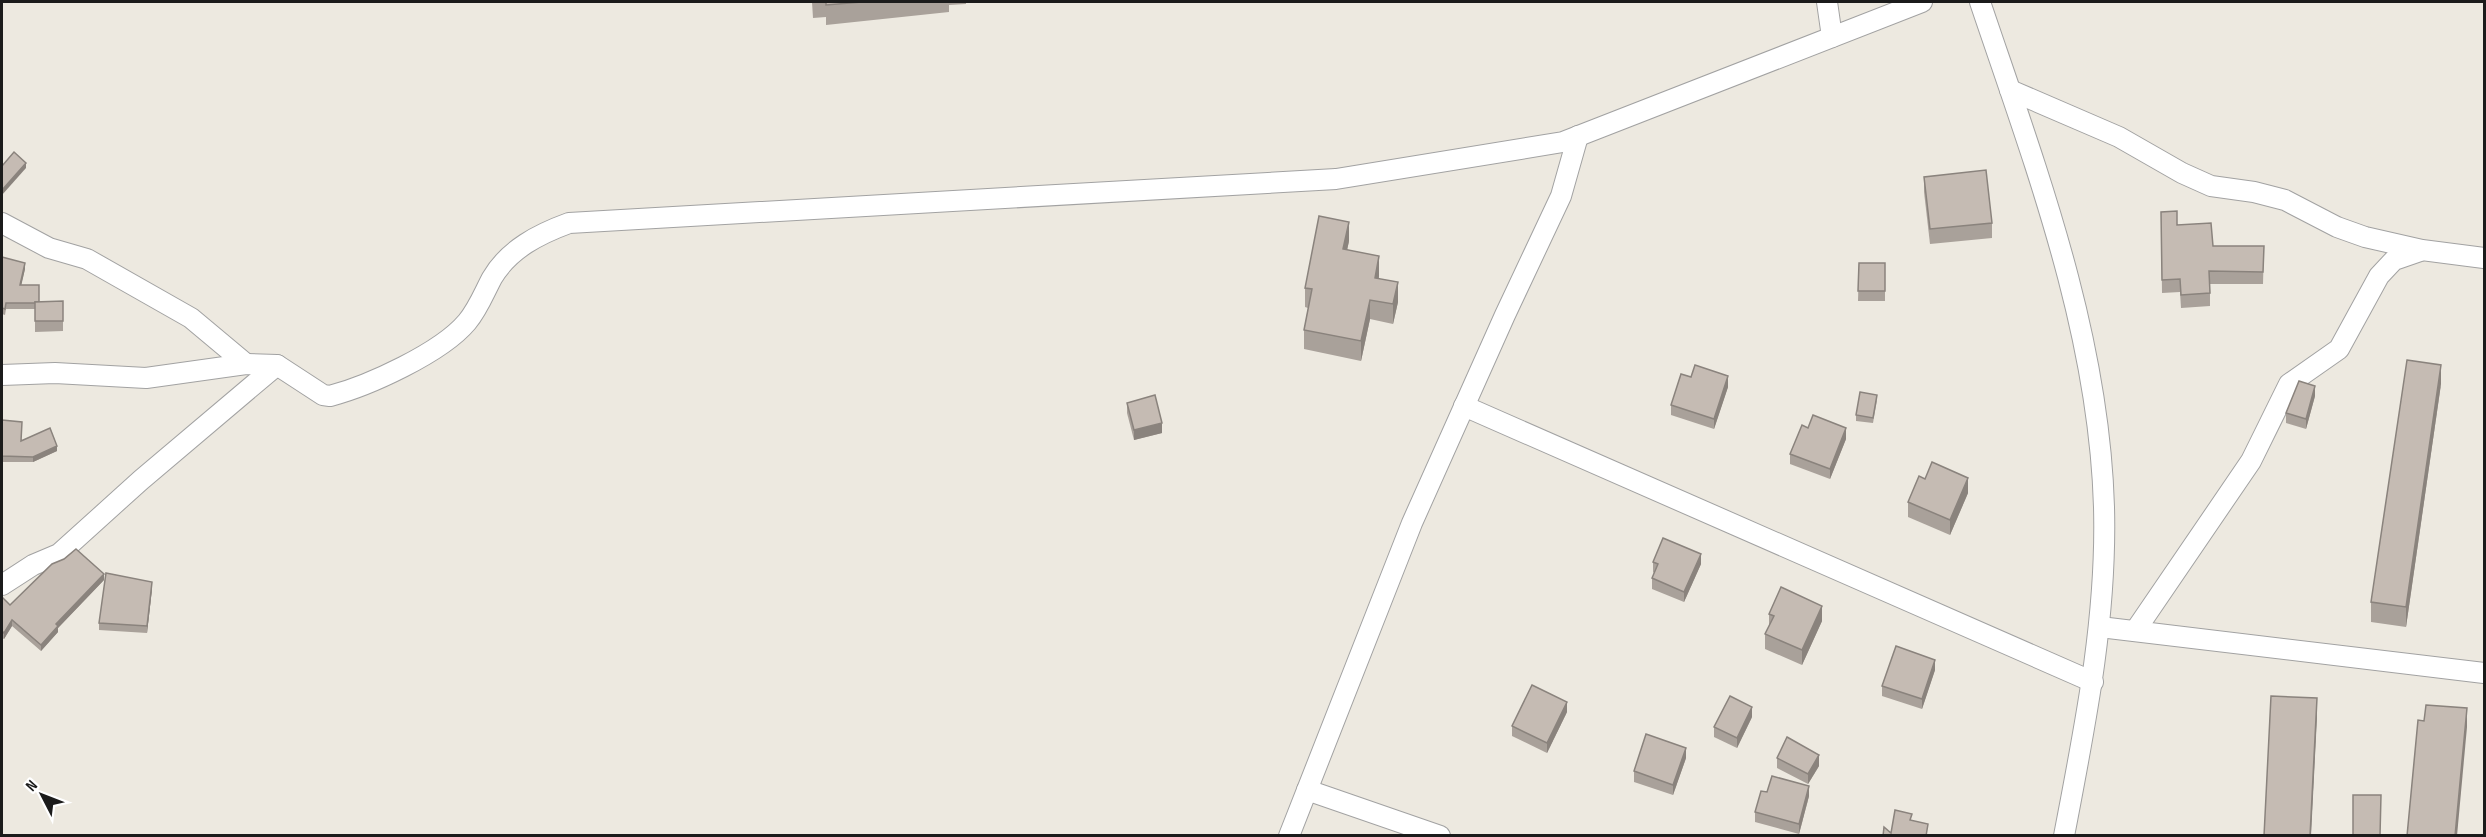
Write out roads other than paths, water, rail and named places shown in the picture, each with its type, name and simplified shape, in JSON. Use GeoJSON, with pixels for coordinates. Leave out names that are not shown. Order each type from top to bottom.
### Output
{"type":"FeatureCollection","features":[{"type":"Feature","properties":{"kind":"street"},"geometry":{"type":"LineString","coordinates":[[1827,2],[1832,37]]}},
{"type":"Feature","properties":{"kind":"street"},"geometry":{"type":"LineString","coordinates":[[2,375],[55,373],[146,378],[246,364],[277,365],[323,395],[330,396],[410,364],[439,347],[467,323],[486,294],[498,269],[524,244],[537,235],[569,223],[1336,179],[1563,142],[1922,2]]}},
{"type":"Feature","properties":{"kind":"street"},"geometry":{"type":"LineString","coordinates":[[1980,2],[2040,178],[2083,339],[2094,394],[2100,445],[2104,509],[2100,627],[2093,682],[2064,836]]}},
{"type":"Feature","properties":{"kind":"street"},"geometry":{"type":"LineString","coordinates":[[2010,90],[2119,137],[2182,173],[2211,186],[2254,192],[2286,200],[2337,226],[2365,237],[2422,250],[2484,258]]}},
{"type":"Feature","properties":{"kind":"street"},"geometry":{"type":"LineString","coordinates":[[1289,836],[1412,523],[1561,196],[1578,136]]}},
{"type":"Feature","properties":{"kind":"street"},"geometry":{"type":"LineString","coordinates":[[2,223],[49,248],[87,259],[191,318],[246,364]]}},
{"type":"Feature","properties":{"kind":"street"},"geometry":{"type":"LineString","coordinates":[[2134,631],[2251,461],[2289,384],[2339,349],[2379,276],[2394,260],[2422,250]]}},
{"type":"Feature","properties":{"kind":"street"},"geometry":{"type":"LineString","coordinates":[[2,585],[33,565],[59,554],[141,480],[277,365]]}},
{"type":"Feature","properties":{"kind":"street"},"geometry":{"type":"LineString","coordinates":[[1464,406],[2093,682]]}},
{"type":"Feature","properties":{"kind":"street"},"geometry":{"type":"LineString","coordinates":[[2100,627],[2484,673]]}},
{"type":"Feature","properties":{"kind":"street"},"geometry":{"type":"LineString","coordinates":[[1307,790],[1440,836]]}}]}
